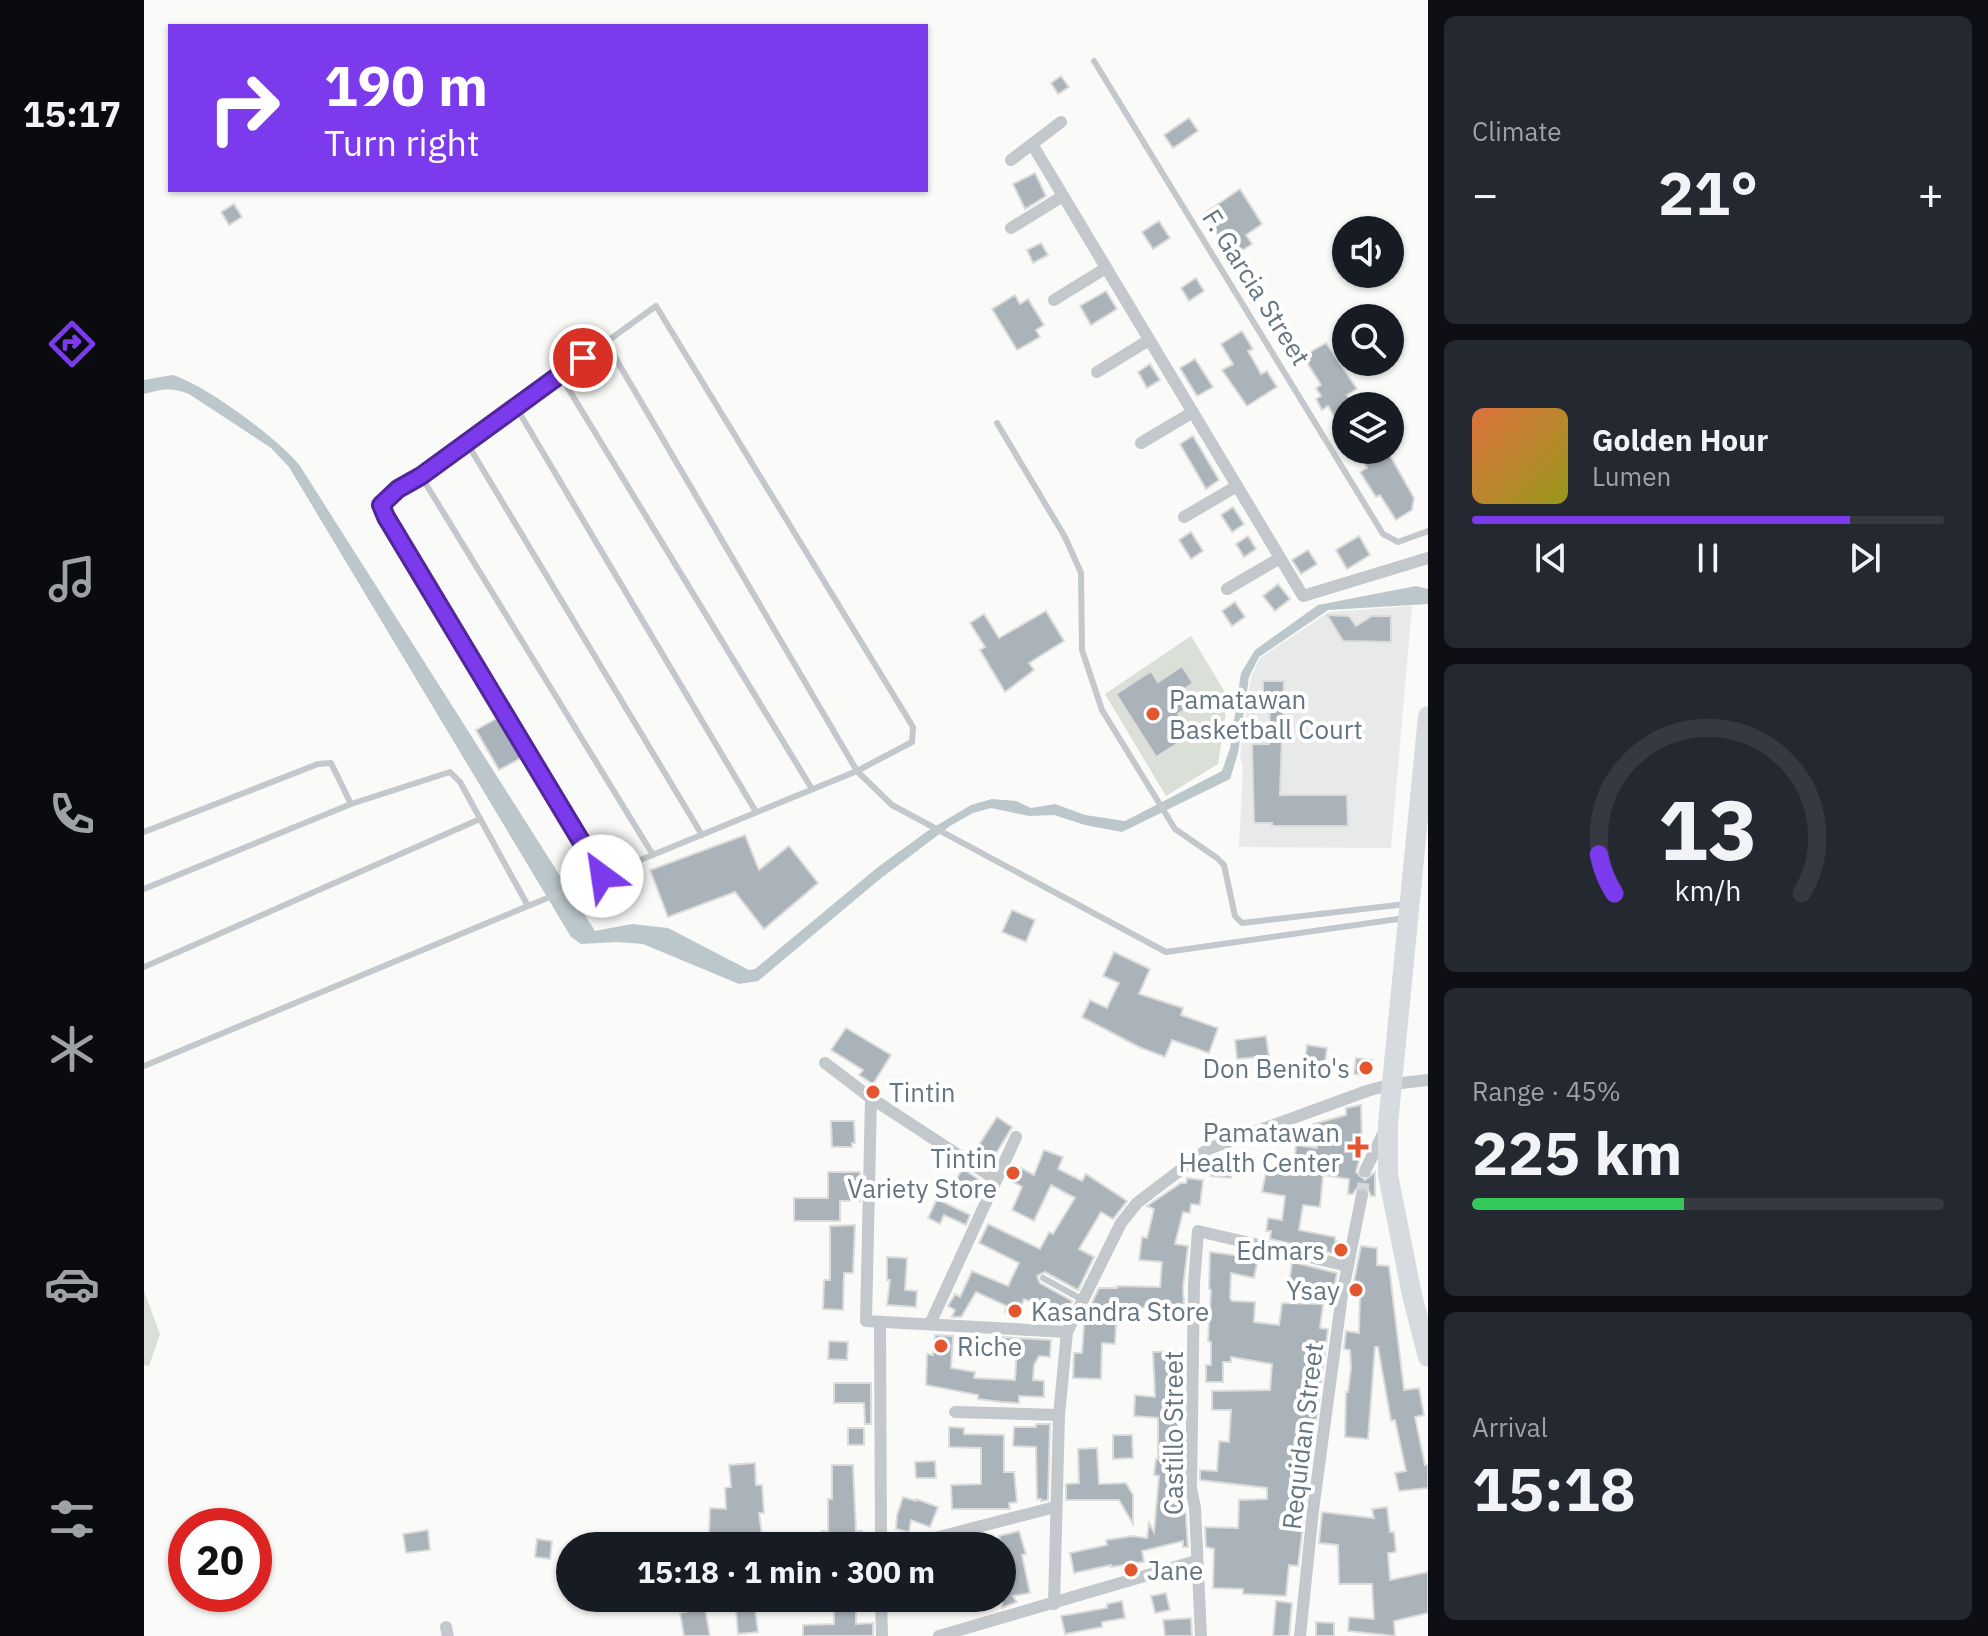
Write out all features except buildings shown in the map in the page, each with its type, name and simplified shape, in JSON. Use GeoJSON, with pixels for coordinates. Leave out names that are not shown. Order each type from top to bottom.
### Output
{"type":"FeatureCollection","features":[{"type":"Feature","properties":{"kind":"main road"},"geometry":{"type":"LineString","coordinates":[[1428,716],[1424,829],[1409,910],[1388,1124],[1388,1175],[1420,1295],[1428,1357]]}},
{"type":"Feature","properties":{"kind":"street"},"geometry":{"type":"LineString","coordinates":[[1011,160],[1061,122]]}},
{"type":"Feature","properties":{"kind":"street"},"geometry":{"type":"LineString","coordinates":[[1032,144],[1303,596],[1428,558]]}},
{"type":"Feature","properties":{"kind":"street"},"geometry":{"type":"LineString","coordinates":[[1011,228],[1063,196]]}},
{"type":"Feature","properties":{"kind":"street"},"geometry":{"type":"LineString","coordinates":[[1054,300],[1106,268]]}},
{"type":"Feature","properties":{"kind":"street"},"geometry":{"type":"LineString","coordinates":[[1097,372],[1149,340]]}},
{"type":"Feature","properties":{"kind":"street"},"geometry":{"type":"LineString","coordinates":[[1141,443],[1193,412]]}},
{"type":"Feature","properties":{"kind":"street"},"geometry":{"type":"LineString","coordinates":[[1184,517],[1237,486]]}},
{"type":"Feature","properties":{"kind":"street"},"geometry":{"type":"LineString","coordinates":[[1227,589],[1280,558]]}},
{"type":"Feature","properties":{"kind":"street"},"geometry":{"type":"LineString","coordinates":[[825,1063],[871,1098],[995,1179]]}},
{"type":"Feature","properties":{"kind":"street"},"geometry":{"type":"LineString","coordinates":[[1054,1604],[1059,1415],[1067,1332],[1121,1223],[1137,1203],[1208,1149],[1392,1084],[1428,1080]]}},
{"type":"Feature","properties":{"kind":"street"},"geometry":{"type":"LineString","coordinates":[[871,1098],[866,1321],[1067,1332]]}},
{"type":"Feature","properties":{"kind":"street"},"geometry":{"type":"LineString","coordinates":[[1365,1171],[1388,1124]]}},
{"type":"Feature","properties":{"kind":"street"},"geometry":{"type":"LineString","coordinates":[[930,1324],[1016,1137]]}},
{"type":"Feature","properties":{"kind":"street","name":"Requidan Street"},"geometry":{"type":"LineString","coordinates":[[1300,1636],[1313,1510],[1348,1266],[1362,1195]]}},
{"type":"Feature","properties":{"kind":"street","name":"Castillo Street"},"geometry":{"type":"LineString","coordinates":[[1201,1636],[1195,1508],[1191,1488],[1194,1284],[1198,1231],[1348,1266]]}},
{"type":"Feature","properties":{"kind":"street"},"geometry":{"type":"LineString","coordinates":[[880,1322],[881,1532]]}},
{"type":"Feature","properties":{"kind":"street"},"geometry":{"type":"LineString","coordinates":[[955,1412],[1059,1415]]}},
{"type":"Feature","properties":{"kind":"street"},"geometry":{"type":"LineString","coordinates":[[958,1532],[1055,1507]]}},
{"type":"Feature","properties":{"kind":"street"},"geometry":{"type":"LineString","coordinates":[[939,1636],[1196,1561]]}},
{"type":"Feature","properties":{"kind":"street"},"geometry":{"type":"LineString","coordinates":[[881,1612],[882,1636]]}},
{"type":"Feature","properties":{"kind":"lane","name":"F. Garcia Street"},"geometry":{"type":"LineString","coordinates":[[1094,61],[1383,534],[1398,542],[1428,531]]}},
{"type":"Feature","properties":{"kind":"lane"},"geometry":{"type":"LineString","coordinates":[[144,1066],[857,771],[912,742],[913,727],[656,306],[421,476],[398,489],[381,505],[602,876]]}},
{"type":"Feature","properties":{"kind":"lane"},"geometry":{"type":"LineString","coordinates":[[606,342],[857,771],[892,805],[1166,952],[1409,910]]}},
{"type":"Feature","properties":{"kind":"lane"},"geometry":{"type":"LineString","coordinates":[[560,375],[812,789]]}},
{"type":"Feature","properties":{"kind":"lane"},"geometry":{"type":"LineString","coordinates":[[516,407],[756,812]]}},
{"type":"Feature","properties":{"kind":"lane"},"geometry":{"type":"LineString","coordinates":[[997,423],[1065,537],[1081,573],[1082,650],[1102,710],[1175,829],[1224,865],[1235,916],[1242,923],[1409,910]]}},
{"type":"Feature","properties":{"kind":"lane"},"geometry":{"type":"LineString","coordinates":[[467,443],[702,835]]}},
{"type":"Feature","properties":{"kind":"lane"},"geometry":{"type":"LineString","coordinates":[[421,476],[653,855]]}},
{"type":"Feature","properties":{"kind":"lane"},"geometry":{"type":"LineString","coordinates":[[144,832],[318,764],[331,763],[351,804]]}},
{"type":"Feature","properties":{"kind":"lane"},"geometry":{"type":"LineString","coordinates":[[144,889],[351,804],[450,772],[460,782],[528,906]]}},
{"type":"Feature","properties":{"kind":"lane"},"geometry":{"type":"LineString","coordinates":[[144,967],[480,819]]}},
{"type":"Feature","properties":{"kind":"lane"},"geometry":{"type":"LineString","coordinates":[[1043,1278],[1083,1300]]}},
{"type":"Feature","properties":{"kind":"shaded area"},"geometry":{"type":"Polygon","coordinates":[[[172,375],[202,389],[240,414],[276,442],[300,466],[595,931],[632,924],[668,928],[749,970],[755,969],[878,867],[929,830],[971,805],[992,799],[1016,801],[1031,808],[1055,804],[1085,815],[1125,821],[1222,771],[1230,748],[1241,673],[1255,650],[1318,605],[1416,586],[1428,589],[1428,604],[1328,610],[1259,657],[1249,677],[1238,753],[1230,779],[1122,832],[1054,815],[1029,816],[991,808],[973,813],[950,826],[880,879],[758,981],[739,984],[643,944],[581,944],[571,937],[289,467],[271,448],[189,394],[166,390],[144,394],[144,380],[172,375]]]}},
{"type":"Feature","properties":{"kind":"shaded area"},"geometry":{"type":"Polygon","coordinates":[[[1412,606],[1391,848],[1239,847],[1243,768],[1240,755],[1251,677],[1260,658],[1329,612],[1412,606]]]}},
{"type":"Feature","properties":{"kind":"shaded area"},"geometry":{"type":"Polygon","coordinates":[[[1191,636],[1228,697],[1218,764],[1166,796],[1105,694],[1191,636]]]}},
{"type":"Feature","properties":{"kind":"shaded area"},"geometry":{"type":"Polygon","coordinates":[[[144,1291],[160,1334],[149,1366],[144,1365],[144,1291]]]}},
{"type":"Feature","properties":{"kind":"tunnel"},"geometry":{"type":"LineString","coordinates":[[1362,1195],[1365,1171]]}},
{"type":"Feature","properties":{"kind":"place","name":"Pamatawan Basketball Court"},"geometry":{"type":"Point","coordinates":[1153,714]}},
{"type":"Feature","properties":{"kind":"place","name":"Don Benito's"},"geometry":{"type":"Point","coordinates":[1366,1068]}},
{"type":"Feature","properties":{"kind":"place","name":"Tintin"},"geometry":{"type":"Point","coordinates":[873,1092]}},
{"type":"Feature","properties":{"kind":"place","name":"Pamatawan Health Center"},"geometry":{"type":"Point","coordinates":[1358,1147]}},
{"type":"Feature","properties":{"kind":"place","name":"Tintin Variety Store"},"geometry":{"type":"Point","coordinates":[1013,1173]}},
{"type":"Feature","properties":{"kind":"place","name":"Edmars"},"geometry":{"type":"Point","coordinates":[1341,1250]}},
{"type":"Feature","properties":{"kind":"place","name":"Ysay"},"geometry":{"type":"Point","coordinates":[1356,1290]}},
{"type":"Feature","properties":{"kind":"place","name":"Kasandra Store"},"geometry":{"type":"Point","coordinates":[1015,1311]}},
{"type":"Feature","properties":{"kind":"place","name":"Riche"},"geometry":{"type":"Point","coordinates":[941,1346]}},
{"type":"Feature","properties":{"kind":"place","name":"Jane"},"geometry":{"type":"Point","coordinates":[1131,1570]}},
{"type":"Feature","properties":{"kind":"route"},"geometry":{"type":"LineString","coordinates":[[583,358],[421,476],[398,489],[381,505],[602,876]]}}]}
